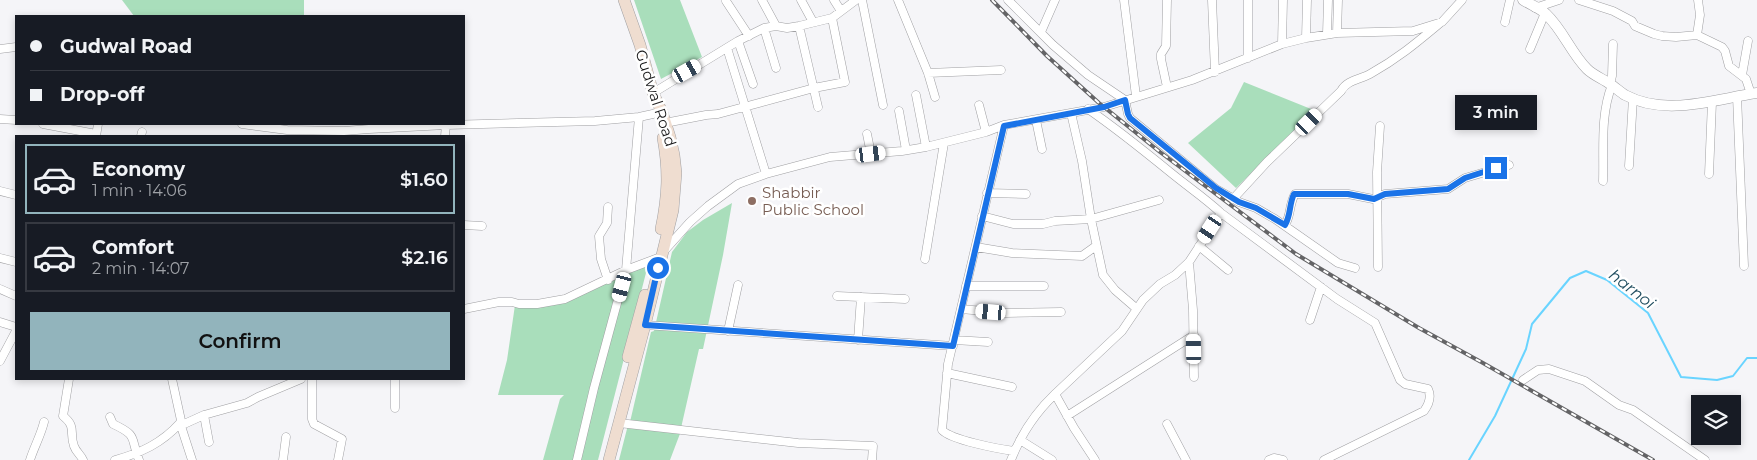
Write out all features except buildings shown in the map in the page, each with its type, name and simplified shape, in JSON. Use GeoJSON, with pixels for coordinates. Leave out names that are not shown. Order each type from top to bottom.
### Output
{"type":"FeatureCollection","features":[{"type":"Feature","properties":{"kind":"main road","name":"Gudwal Road"},"geometry":{"type":"LineString","coordinates":[[601,460],[673,210],[675,183],[674,156],[670,137],[616,0]]}},
{"type":"Feature","properties":{"kind":"main road","name":"Gudwal Road"},"geometry":{"type":"LineString","coordinates":[[624,0],[661,117]]}},
{"type":"Feature","properties":{"kind":"main road","name":"Gudwal Road"},"geometry":{"type":"LineString","coordinates":[[609,460],[645,325],[659,257]]}},
{"type":"Feature","properties":{"kind":"street"},"geometry":{"type":"LineString","coordinates":[[762,0],[776,26]]}},
{"type":"Feature","properties":{"kind":"street"},"geometry":{"type":"LineString","coordinates":[[801,0],[813,22]]}},
{"type":"Feature","properties":{"kind":"street"},"geometry":{"type":"LineString","coordinates":[[834,0],[841,11]]}},
{"type":"Feature","properties":{"kind":"street"},"geometry":{"type":"LineString","coordinates":[[653,92],[738,41],[764,28],[776,26],[787,28],[832,18],[856,0]]}},
{"type":"Feature","properties":{"kind":"street"},"geometry":{"type":"LineString","coordinates":[[862,0],[883,105]]}},
{"type":"Feature","properties":{"kind":"street"},"geometry":{"type":"LineString","coordinates":[[898,0],[928,73],[935,97]]}},
{"type":"Feature","properties":{"kind":"street"},"geometry":{"type":"LineString","coordinates":[[1008,0],[1088,75],[1125,100],[1130,118],[1209,183],[1233,199],[1256,208],[1285,225],[1338,263],[1355,268]]}},
{"type":"Feature","properties":{"kind":"street"},"geometry":{"type":"LineString","coordinates":[[1041,32],[1055,0]]}},
{"type":"Feature","properties":{"kind":"street"},"geometry":{"type":"LineString","coordinates":[[1124,0],[1136,96]]}},
{"type":"Feature","properties":{"kind":"street"},"geometry":{"type":"LineString","coordinates":[[1167,0],[1166,46],[1161,54],[1161,59],[1167,87]]}},
{"type":"Feature","properties":{"kind":"street"},"geometry":{"type":"LineString","coordinates":[[1212,0],[1215,72]]}},
{"type":"Feature","properties":{"kind":"street"},"geometry":{"type":"LineString","coordinates":[[1248,0],[1248,58]]}},
{"type":"Feature","properties":{"kind":"street"},"geometry":{"type":"LineString","coordinates":[[1282,44],[1283,0]]}},
{"type":"Feature","properties":{"kind":"street"},"geometry":{"type":"LineString","coordinates":[[1306,38],[1307,0]]}},
{"type":"Feature","properties":{"kind":"street"},"geometry":{"type":"LineString","coordinates":[[1327,34],[1328,0]]}},
{"type":"Feature","properties":{"kind":"street"},"geometry":{"type":"LineString","coordinates":[[1337,33],[1338,0]]}},
{"type":"Feature","properties":{"kind":"street"},"geometry":{"type":"LineString","coordinates":[[1233,199],[1267,162],[1344,86],[1365,77],[1395,60],[1442,22],[1462,0]]}},
{"type":"Feature","properties":{"kind":"street"},"geometry":{"type":"LineString","coordinates":[[1505,22],[1510,0]]}},
{"type":"Feature","properties":{"kind":"street"},"geometry":{"type":"LineString","coordinates":[[1523,0],[1545,13],[1588,70],[1632,98],[1666,106],[1712,102],[1754,93],[1742,76],[1729,66],[1722,47],[1697,35],[1676,37],[1654,34],[1635,26],[1632,21],[1613,12],[1579,0]]}},
{"type":"Feature","properties":{"kind":"street"},"geometry":{"type":"LineString","coordinates":[[1535,8],[1559,0]]}},
{"type":"Feature","properties":{"kind":"street"},"geometry":{"type":"LineString","coordinates":[[1697,35],[1700,15],[1698,0]]}},
{"type":"Feature","properties":{"kind":"street"},"geometry":{"type":"LineString","coordinates":[[726,1],[749,36]]}},
{"type":"Feature","properties":{"kind":"street"},"geometry":{"type":"LineString","coordinates":[[1530,49],[1545,13]]}},
{"type":"Feature","properties":{"kind":"street"},"geometry":{"type":"LineString","coordinates":[[465,124],[595,121],[718,114],[746,108],[814,88],[846,82],[832,18]]}},
{"type":"Feature","properties":{"kind":"street"},"geometry":{"type":"LineString","coordinates":[[465,309],[499,302],[537,304],[566,299],[626,270],[659,257],[690,222],[708,206],[738,184],[766,174],[830,157],[926,147],[1004,126],[1104,107],[1215,72],[1282,44],[1306,38],[1337,33],[1413,32],[1442,22]]}},
{"type":"Feature","properties":{"kind":"street"},"geometry":{"type":"LineString","coordinates":[[799,26],[818,106]]}},
{"type":"Feature","properties":{"kind":"street"},"geometry":{"type":"LineString","coordinates":[[764,28],[776,68]]}},
{"type":"Feature","properties":{"kind":"street"},"geometry":{"type":"LineString","coordinates":[[738,41],[753,84]]}},
{"type":"Feature","properties":{"kind":"street"},"geometry":{"type":"LineString","coordinates":[[1742,76],[1748,41]]}},
{"type":"Feature","properties":{"kind":"street"},"geometry":{"type":"LineString","coordinates":[[1603,181],[1605,113],[1611,85],[1613,44]]}},
{"type":"Feature","properties":{"kind":"street"},"geometry":{"type":"LineString","coordinates":[[0,49],[15,47]]}},
{"type":"Feature","properties":{"kind":"street"},"geometry":{"type":"LineString","coordinates":[[727,48],[766,174]]}},
{"type":"Feature","properties":{"kind":"street"},"geometry":{"type":"LineString","coordinates":[[928,73],[1001,70]]}},
{"type":"Feature","properties":{"kind":"street"},"geometry":{"type":"LineString","coordinates":[[916,95],[926,147]]}},
{"type":"Feature","properties":{"kind":"street"},"geometry":{"type":"LineString","coordinates":[[1737,96],[1744,266]]}},
{"type":"Feature","properties":{"kind":"street"},"geometry":{"type":"LineString","coordinates":[[1629,166],[1632,98]]}},
{"type":"Feature","properties":{"kind":"street"},"geometry":{"type":"LineString","coordinates":[[1710,174],[1712,102]]}},
{"type":"Feature","properties":{"kind":"street"},"geometry":{"type":"LineString","coordinates":[[980,105],[986,132]]}},
{"type":"Feature","properties":{"kind":"street"},"geometry":{"type":"LineString","coordinates":[[1088,109],[1126,135],[1171,173],[1208,200],[1221,213],[1321,287],[1375,323],[1400,380],[1405,384],[1428,389],[1430,400],[1424,411],[1324,460]]}},
{"type":"Feature","properties":{"kind":"street"},"geometry":{"type":"LineString","coordinates":[[900,111],[906,150]]}},
{"type":"Feature","properties":{"kind":"street"},"geometry":{"type":"LineString","coordinates":[[1071,113],[1082,161],[1090,219],[1100,266],[1106,281],[1137,309]]}},
{"type":"Feature","properties":{"kind":"street"},"geometry":{"type":"LineString","coordinates":[[578,460],[594,388],[626,270],[639,117]]}},
{"type":"Feature","properties":{"kind":"street"},"geometry":{"type":"LineString","coordinates":[[0,119],[15,120]]}},
{"type":"Feature","properties":{"kind":"street"},"geometry":{"type":"LineString","coordinates":[[1036,120],[1042,149]]}},
{"type":"Feature","properties":{"kind":"street"},"geometry":{"type":"LineString","coordinates":[[48,125],[96,135]]}},
{"type":"Feature","properties":{"kind":"street"},"geometry":{"type":"LineString","coordinates":[[250,125],[344,134],[369,128],[446,125],[445,135]]}},
{"type":"Feature","properties":{"kind":"street"},"geometry":{"type":"LineString","coordinates":[[1004,126],[953,343],[947,373],[942,430],[946,434],[1014,451]]}},
{"type":"Feature","properties":{"kind":"street"},"geometry":{"type":"LineString","coordinates":[[1378,267],[1377,199],[1380,126]]}},
{"type":"Feature","properties":{"kind":"street"},"geometry":{"type":"LineString","coordinates":[[866,134],[871,154]]}},
{"type":"Feature","properties":{"kind":"street"},"geometry":{"type":"LineString","coordinates":[[925,259],[944,143]]}},
{"type":"Feature","properties":{"kind":"street"},"geometry":{"type":"LineString","coordinates":[[1285,225],[1290,215],[1294,194],[1348,194],[1377,199],[1385,194],[1448,189],[1465,178],[1509,165]]}},
{"type":"Feature","properties":{"kind":"street"},"geometry":{"type":"LineString","coordinates":[[0,191],[15,195]]}},
{"type":"Feature","properties":{"kind":"street"},"geometry":{"type":"LineString","coordinates":[[988,193],[1026,194]]}},
{"type":"Feature","properties":{"kind":"street"},"geometry":{"type":"LineString","coordinates":[[982,216],[1013,224],[1043,224],[1055,221],[1090,219],[1159,200]]}},
{"type":"Feature","properties":{"kind":"street"},"geometry":{"type":"LineString","coordinates":[[608,206],[607,223],[599,236],[601,259],[608,280]]}},
{"type":"Feature","properties":{"kind":"street"},"geometry":{"type":"LineString","coordinates":[[1011,460],[1031,420],[1055,394],[1122,331],[1143,300],[1160,284],[1175,275],[1189,262],[1221,213]]}},
{"type":"Feature","properties":{"kind":"street"},"geometry":{"type":"LineString","coordinates":[[465,225],[482,226]]}},
{"type":"Feature","properties":{"kind":"street"},"geometry":{"type":"LineString","coordinates":[[976,247],[1012,254],[1082,256],[1096,246]]}},
{"type":"Feature","properties":{"kind":"street"},"geometry":{"type":"LineString","coordinates":[[1199,246],[1228,270]]}},
{"type":"Feature","properties":{"kind":"street"},"geometry":{"type":"LineString","coordinates":[[0,258],[15,262]]}},
{"type":"Feature","properties":{"kind":"street"},"geometry":{"type":"LineString","coordinates":[[1189,262],[1194,335],[1194,377]]}},
{"type":"Feature","properties":{"kind":"street"},"geometry":{"type":"LineString","coordinates":[[728,331],[738,285]]}},
{"type":"Feature","properties":{"kind":"street"},"geometry":{"type":"LineString","coordinates":[[966,286],[1044,286]]}},
{"type":"Feature","properties":{"kind":"street"},"geometry":{"type":"LineString","coordinates":[[1310,320],[1321,287]]}},
{"type":"Feature","properties":{"kind":"street"},"geometry":{"type":"LineString","coordinates":[[0,289],[15,296]]}},
{"type":"Feature","properties":{"kind":"street"},"geometry":{"type":"LineString","coordinates":[[837,296],[906,299]]}},
{"type":"Feature","properties":{"kind":"street"},"geometry":{"type":"LineString","coordinates":[[858,340],[861,297]]}},
{"type":"Feature","properties":{"kind":"street"},"geometry":{"type":"LineString","coordinates":[[961,309],[1006,313],[1061,312]]}},
{"type":"Feature","properties":{"kind":"street"},"geometry":{"type":"LineString","coordinates":[[0,322],[15,327]]}},
{"type":"Feature","properties":{"kind":"street"},"geometry":{"type":"LineString","coordinates":[[645,325],[858,340],[953,343],[988,342]]}},
{"type":"Feature","properties":{"kind":"street"},"geometry":{"type":"LineString","coordinates":[[0,361],[15,333]]}},
{"type":"Feature","properties":{"kind":"street"},"geometry":{"type":"LineString","coordinates":[[1067,416],[1194,335]]}},
{"type":"Feature","properties":{"kind":"street"},"geometry":{"type":"LineString","coordinates":[[1523,380],[1538,370],[1549,369],[1586,381],[1619,405],[1633,410],[1705,460]]}},
{"type":"Feature","properties":{"kind":"street"},"geometry":{"type":"LineString","coordinates":[[947,373],[1012,387]]}},
{"type":"Feature","properties":{"kind":"street"},"geometry":{"type":"LineString","coordinates":[[69,380],[63,416],[69,421],[73,429],[74,448],[83,460]]}},
{"type":"Feature","properties":{"kind":"street"},"geometry":{"type":"LineString","coordinates":[[172,380],[181,424],[192,460]]}},
{"type":"Feature","properties":{"kind":"street"},"geometry":{"type":"LineString","coordinates":[[312,380],[312,420],[314,424],[342,439],[338,460]]}},
{"type":"Feature","properties":{"kind":"street"},"geometry":{"type":"LineString","coordinates":[[394,380],[396,408]]}},
{"type":"Feature","properties":{"kind":"street"},"geometry":{"type":"LineString","coordinates":[[115,460],[138,457],[168,436],[181,424],[204,415],[247,403],[291,381]]}},
{"type":"Feature","properties":{"kind":"street"},"geometry":{"type":"LineString","coordinates":[[1055,394],[1093,459]]}},
{"type":"Feature","properties":{"kind":"street"},"geometry":{"type":"LineString","coordinates":[[204,415],[209,442]]}},
{"type":"Feature","properties":{"kind":"street"},"geometry":{"type":"LineString","coordinates":[[110,417],[113,424],[125,430],[133,438],[138,457]]}},
{"type":"Feature","properties":{"kind":"street"},"geometry":{"type":"LineString","coordinates":[[30,460],[42,432],[44,422]]}},
{"type":"Feature","properties":{"kind":"street"},"geometry":{"type":"LineString","coordinates":[[618,423],[798,443],[873,446],[872,460]]}},
{"type":"Feature","properties":{"kind":"street"},"geometry":{"type":"LineString","coordinates":[[1167,424],[1186,460]]}},
{"type":"Feature","properties":{"kind":"street"},"geometry":{"type":"LineString","coordinates":[[283,460],[286,437]]}},
{"type":"Feature","properties":{"kind":"street"},"geometry":{"type":"LineString","coordinates":[[1020,440],[1052,460]]}},
{"type":"Feature","properties":{"kind":"street"},"geometry":{"type":"LineString","coordinates":[[1269,460],[1274,458],[1283,460]]}},
{"type":"Feature","properties":{"kind":"green space"},"geometry":{"type":"Polygon","coordinates":[[[122,0],[304,0],[304,15],[133,15],[122,0]]]}},
{"type":"Feature","properties":{"kind":"green space"},"geometry":{"type":"Polygon","coordinates":[[[634,0],[680,0],[702,57],[661,79],[634,0]]]}},
{"type":"Feature","properties":{"kind":"green space"},"geometry":{"type":"Polygon","coordinates":[[[1244,82],[1316,111],[1236,188],[1188,143],[1231,108],[1244,82]]]}},
{"type":"Feature","properties":{"kind":"green space"},"geometry":{"type":"Polygon","coordinates":[[[732,203],[703,349],[699,349],[681,428],[630,422],[672,252],[687,232],[732,203]]]}},
{"type":"Feature","properties":{"kind":"green space"},"geometry":{"type":"Polygon","coordinates":[[[648,265],[598,460],[543,460],[560,399],[564,395],[498,395],[507,360],[515,305],[567,299],[607,280],[648,265]]]}},
{"type":"Feature","properties":{"kind":"green space"},"geometry":{"type":"Polygon","coordinates":[[[628,425],[681,431],[670,460],[619,460],[628,425]]]}},
{"type":"Feature","properties":{"kind":"waterway","name":"harnoi"},"geometry":{"type":"LineString","coordinates":[[1469,460],[1495,416],[1526,349],[1532,324],[1570,278],[1586,271],[1607,280],[1648,313],[1681,377],[1717,380],[1733,376],[1747,358],[1757,358]]}},
{"type":"Feature","properties":{"kind":"railway"},"geometry":{"type":"LineString","coordinates":[[992,0],[1047,56],[1099,103],[1160,152],[1296,254],[1419,328],[1653,460]]}},
{"type":"Feature","properties":{"kind":"place","name":"Shabbir Public School"},"geometry":{"type":"Point","coordinates":[752,201]}},
{"type":"Feature","properties":{"kind":"route"},"geometry":{"type":"LineString","coordinates":[[658,268],[645,325],[953,346],[1004,126],[1104,107],[1125,100],[1130,118],[1175,156],[1216,188],[1285,225],[1290,215],[1294,194],[1348,194],[1377,199],[1385,194],[1448,189],[1465,178],[1496,168]]}}]}
